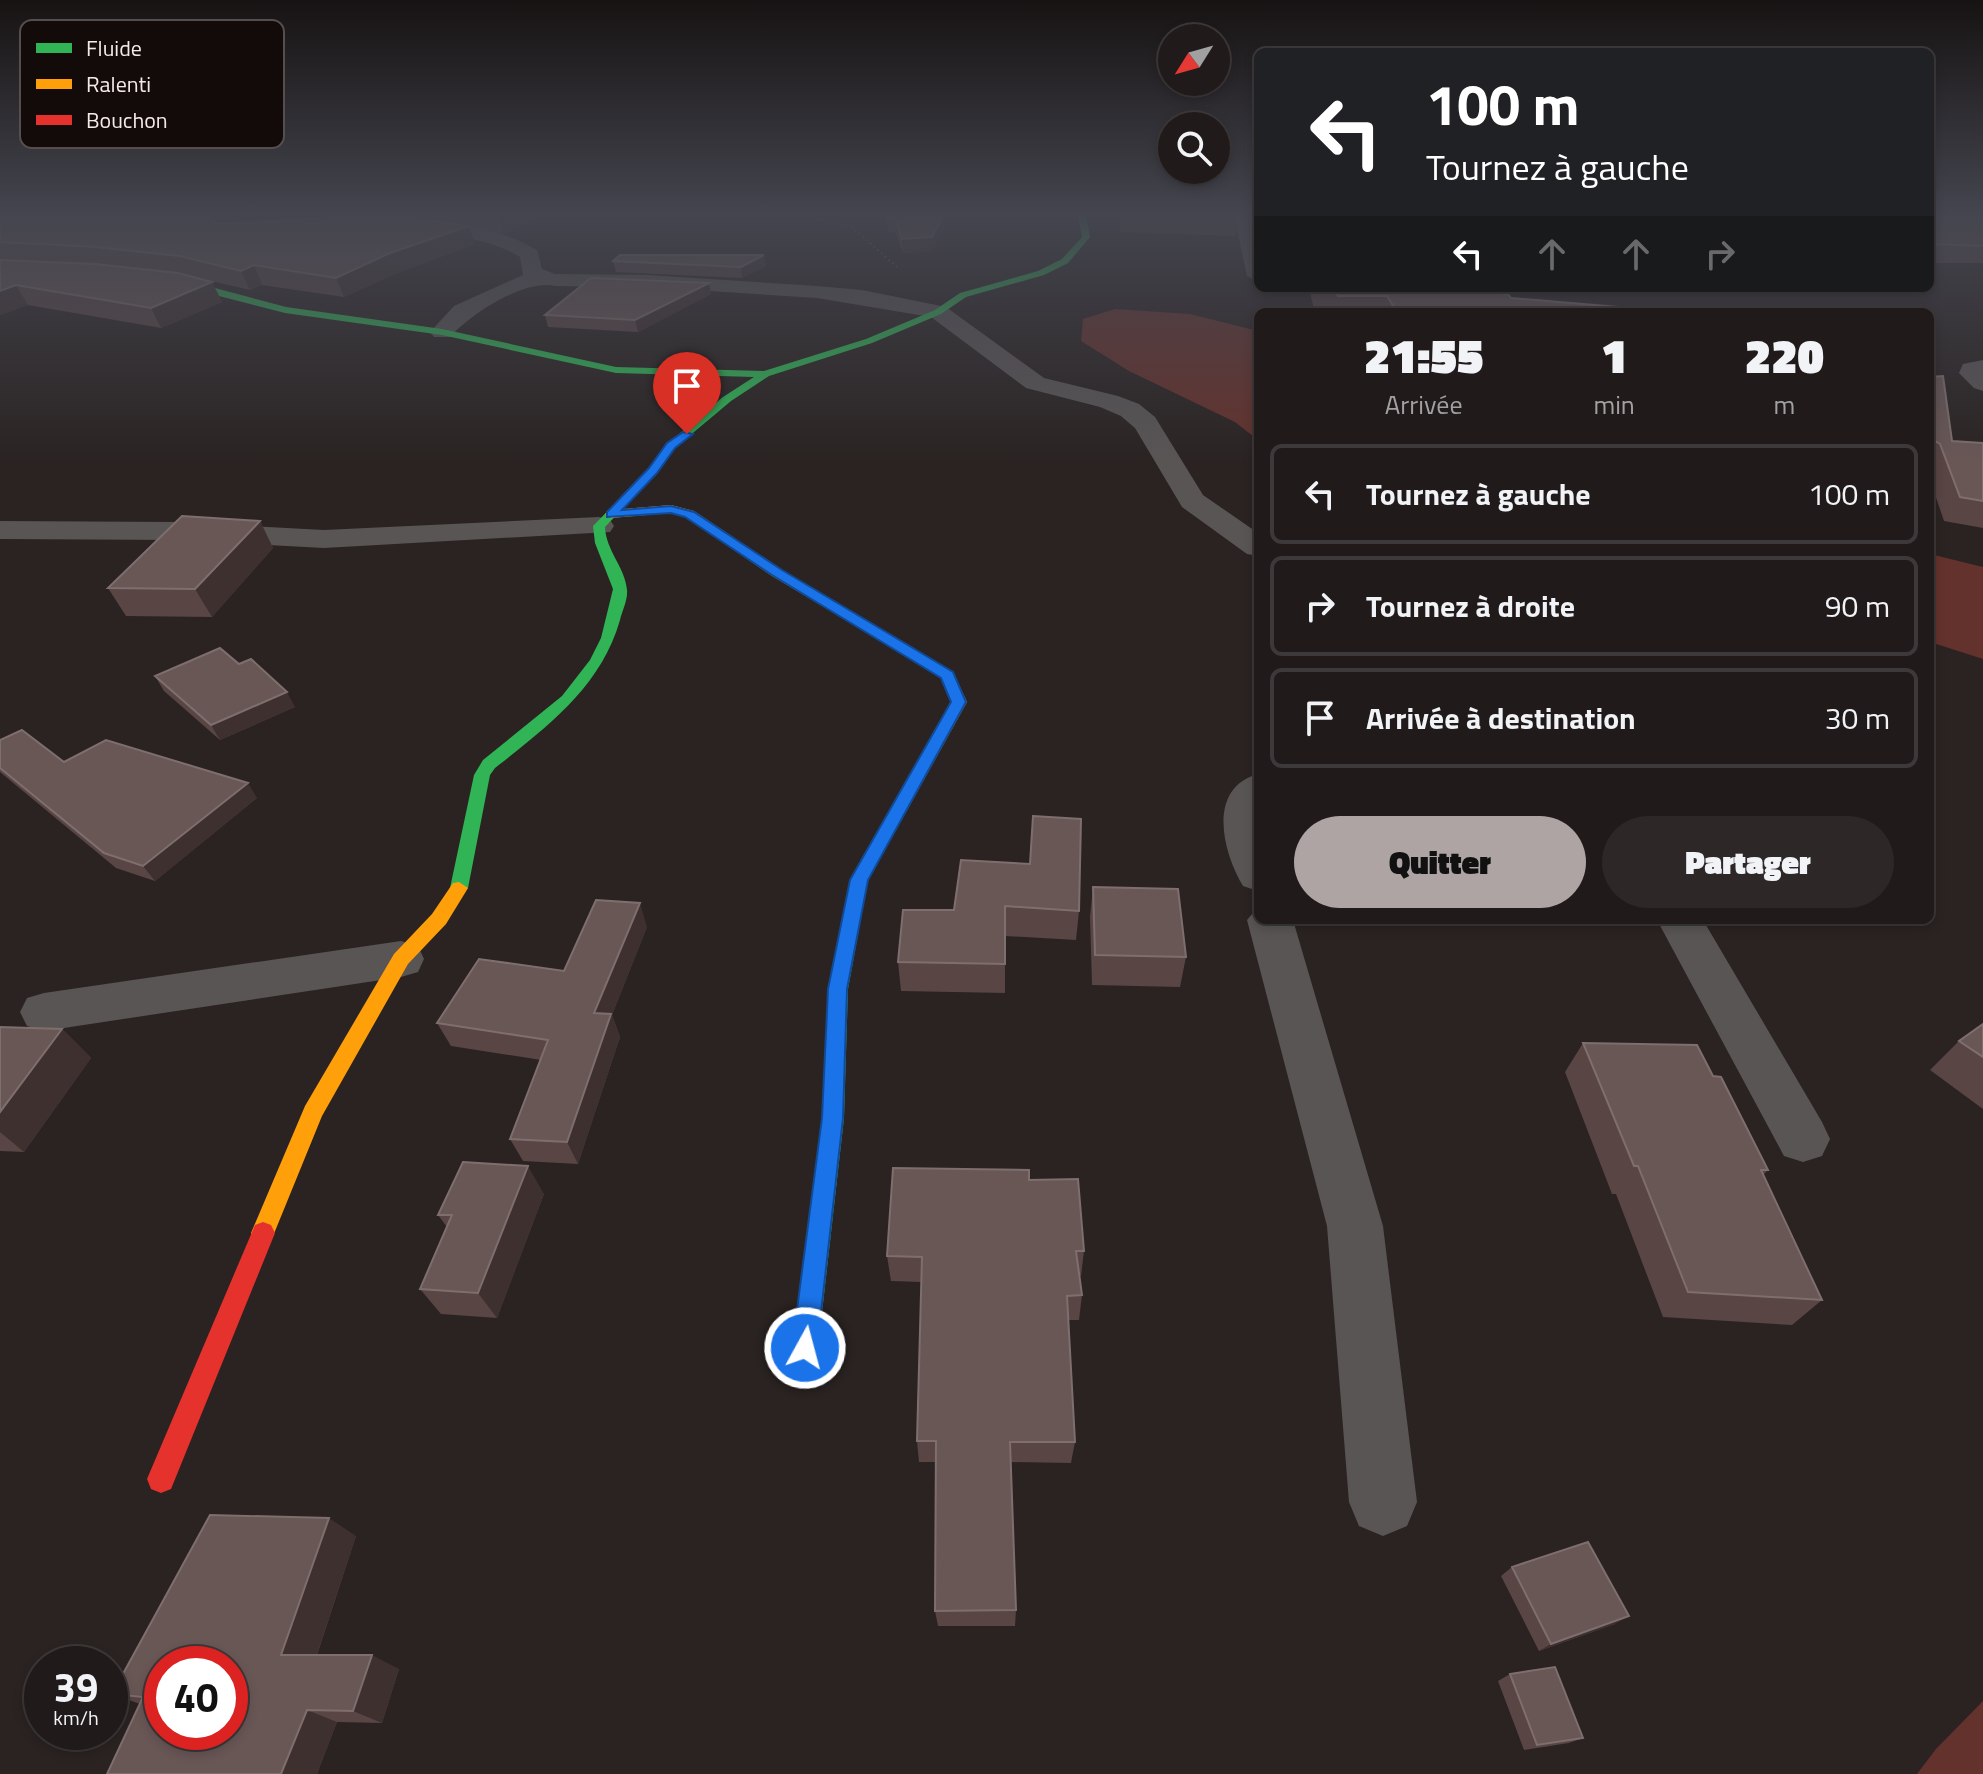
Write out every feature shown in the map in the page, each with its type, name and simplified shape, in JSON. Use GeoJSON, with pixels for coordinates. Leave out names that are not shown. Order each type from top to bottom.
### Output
{"type":"FeatureCollection","features":[{"type":"Feature","properties":{"kind":"street"},"geometry":{"type":"LineString","coordinates":[[240,298],[331,319],[376,321],[442,332],[616,370],[765,374]]}},
{"type":"Feature","properties":{"kind":"street"},"geometry":{"type":"LineString","coordinates":[[442,332],[462,311],[491,298]]}},
{"type":"Feature","properties":{"kind":"street"},"geometry":{"type":"LineString","coordinates":[[866,298],[938,312],[1035,383],[1109,401],[1130,410],[1146,423],[1192,501],[1254,544]]}},
{"type":"Feature","properties":{"kind":"street"},"geometry":{"type":"LineString","coordinates":[[161,1479],[313,1113],[401,959],[439,919],[460,887],[482,775],[489,764],[553,715],[592,672],[611,634],[620,590],[598,540],[605,520],[653,471],[671,446],[727,399],[765,374],[869,341],[938,312],[959,298]]}},
{"type":"Feature","properties":{"kind":"street"},"geometry":{"type":"LineString","coordinates":[[1983,367],[1972,369],[1971,373],[1983,383]]}},
{"type":"Feature","properties":{"kind":"street"},"geometry":{"type":"LineString","coordinates":[[0,530],[179,531],[324,539],[605,520],[671,509],[690,514],[777,573],[948,675],[959,702],[859,880],[838,989],[833,1118],[805,1348]]}},
{"type":"Feature","properties":{"kind":"street"},"geometry":{"type":"LineString","coordinates":[[1254,790],[1246,795],[1241,810],[1254,860]]}},
{"type":"Feature","properties":{"kind":"street"},"geometry":{"type":"LineString","coordinates":[[1271,924],[1355,1226],[1383,1502]]}},
{"type":"Feature","properties":{"kind":"street"},"geometry":{"type":"LineString","coordinates":[[1682,924],[1803,1139]]}},
{"type":"Feature","properties":{"kind":"street"},"geometry":{"type":"LineString","coordinates":[[44,1012],[401,959]]}},
{"type":"Feature","properties":{"kind":"shaded area"},"geometry":{"type":"Polygon","coordinates":[[[1115,309],[1190,314],[1254,330],[1254,437],[1235,422],[1129,371],[1081,341],[1083,319],[1115,309]]]}},
{"type":"Feature","properties":{"kind":"shaded area"},"geometry":{"type":"Polygon","coordinates":[[[1934,555],[1983,567],[1983,659],[1934,643],[1934,555]]]}},
{"type":"Feature","properties":{"kind":"shaded area"},"geometry":{"type":"Polygon","coordinates":[[[1983,1701],[1983,1774],[1917,1774],[1936,1749],[1983,1701]]]}},
{"type":"Feature","properties":{"kind":"building"},"geometry":{"type":"Polygon","coordinates":[[[91,298],[175,298],[151,308],[91,298]]]}},
{"type":"Feature","properties":{"kind":"building"},"geometry":{"type":"Polygon","coordinates":[[[566,298],[679,298],[635,320],[545,315],[566,298]]]}},
{"type":"Feature","properties":{"kind":"building"},"geometry":{"type":"Polygon","coordinates":[[[1388,298],[1511,298],[1630,308],[1394,308],[1388,298]]]}},
{"type":"Feature","properties":{"kind":"building"},"geometry":{"type":"Polygon","coordinates":[[[1943,376],[1952,441],[1983,443],[1983,501],[1960,497],[1940,444],[1934,440],[1934,377],[1943,376]]]}},
{"type":"Feature","properties":{"kind":"building"},"geometry":{"type":"Polygon","coordinates":[[[182,516],[260,521],[195,589],[108,588],[182,516]]]}},
{"type":"Feature","properties":{"kind":"building"},"geometry":{"type":"Polygon","coordinates":[[[220,648],[239,664],[251,659],[287,692],[211,725],[155,676],[220,648]]]}},
{"type":"Feature","properties":{"kind":"building"},"geometry":{"type":"Polygon","coordinates":[[[22,730],[64,762],[106,740],[248,783],[143,866],[104,853],[0,768],[0,740],[22,730]]]}},
{"type":"Feature","properties":{"kind":"building"},"geometry":{"type":"Polygon","coordinates":[[[1033,816],[1081,819],[1079,911],[1005,906],[1005,964],[898,962],[903,910],[954,910],[961,860],[1030,864],[1033,816]]]}},
{"type":"Feature","properties":{"kind":"building"},"geometry":{"type":"Polygon","coordinates":[[[1093,887],[1178,889],[1186,957],[1095,955],[1093,887]]]}},
{"type":"Feature","properties":{"kind":"building"},"geometry":{"type":"Polygon","coordinates":[[[596,900],[640,903],[594,1013],[611,1014],[567,1142],[510,1139],[548,1040],[437,1023],[479,959],[564,971],[596,900]]]}},
{"type":"Feature","properties":{"kind":"building"},"geometry":{"type":"Polygon","coordinates":[[[1983,1024],[1983,1057],[1959,1041],[1983,1024]]]}},
{"type":"Feature","properties":{"kind":"building"},"geometry":{"type":"Polygon","coordinates":[[[0,1027],[62,1029],[0,1112],[0,1027]]]}},
{"type":"Feature","properties":{"kind":"building"},"geometry":{"type":"Polygon","coordinates":[[[1583,1043],[1697,1045],[1713,1076],[1721,1077],[1768,1170],[1761,1170],[1822,1300],[1688,1292],[1638,1166],[1634,1166],[1583,1043]]]}},
{"type":"Feature","properties":{"kind":"building"},"geometry":{"type":"Polygon","coordinates":[[[463,1162],[528,1166],[478,1293],[420,1289],[452,1215],[438,1215],[463,1162]]]}},
{"type":"Feature","properties":{"kind":"building"},"geometry":{"type":"Polygon","coordinates":[[[893,1168],[1029,1170],[1029,1180],[1078,1179],[1084,1251],[1076,1251],[1082,1295],[1067,1296],[1075,1442],[1010,1442],[1016,1610],[935,1611],[936,1441],[917,1441],[922,1257],[887,1256],[893,1168]]]}},
{"type":"Feature","properties":{"kind":"building"},"geometry":{"type":"Polygon","coordinates":[[[210,1515],[329,1518],[281,1655],[372,1655],[353,1711],[307,1710],[281,1774],[107,1774],[118,1750],[128,1750],[128,1729],[143,1697],[128,1696],[128,1665],[210,1515]]]}},
{"type":"Feature","properties":{"kind":"building"},"geometry":{"type":"Polygon","coordinates":[[[1588,1542],[1629,1616],[1551,1644],[1512,1567],[1588,1542]]]}},
{"type":"Feature","properties":{"kind":"building"},"geometry":{"type":"Polygon","coordinates":[[[1555,1667],[1583,1738],[1537,1745],[1510,1674],[1555,1667]]]}},
{"type":"Feature","properties":{"kind":"traffic: fast"},"geometry":{"type":"LineString","coordinates":[[240,298],[285,310],[442,332],[616,370],[765,374]]}},
{"type":"Feature","properties":{"kind":"traffic: fast"},"geometry":{"type":"LineString","coordinates":[[459,888],[482,775],[489,764],[530,733],[567,699],[583,681],[608,638],[620,589],[601,543],[599,526],[653,471],[671,446],[727,399],[765,374],[869,341],[938,312],[959,298]]}},
{"type":"Feature","properties":{"kind":"traffic: fast"},"geometry":{"type":"LineString","coordinates":[[805,1348],[833,1118],[838,989],[859,880],[900,808]]}},
{"type":"Feature","properties":{"kind":"traffic: slow"},"geometry":{"type":"LineString","coordinates":[[611,514],[671,509],[690,514],[777,573],[948,675],[959,702],[900,808]]}},
{"type":"Feature","properties":{"kind":"traffic: slow"},"geometry":{"type":"LineString","coordinates":[[263,1233],[313,1113],[401,959],[439,919],[459,888]]}},
{"type":"Feature","properties":{"kind":"traffic: jam"},"geometry":{"type":"LineString","coordinates":[[161,1479],[263,1233]]}},
{"type":"Feature","properties":{"kind":"route"},"geometry":{"type":"LineString","coordinates":[[687,434],[671,446],[653,471],[611,514],[671,509],[690,514],[777,573],[948,675],[959,702],[859,880],[838,989],[833,1118],[805,1348]]}}]}
